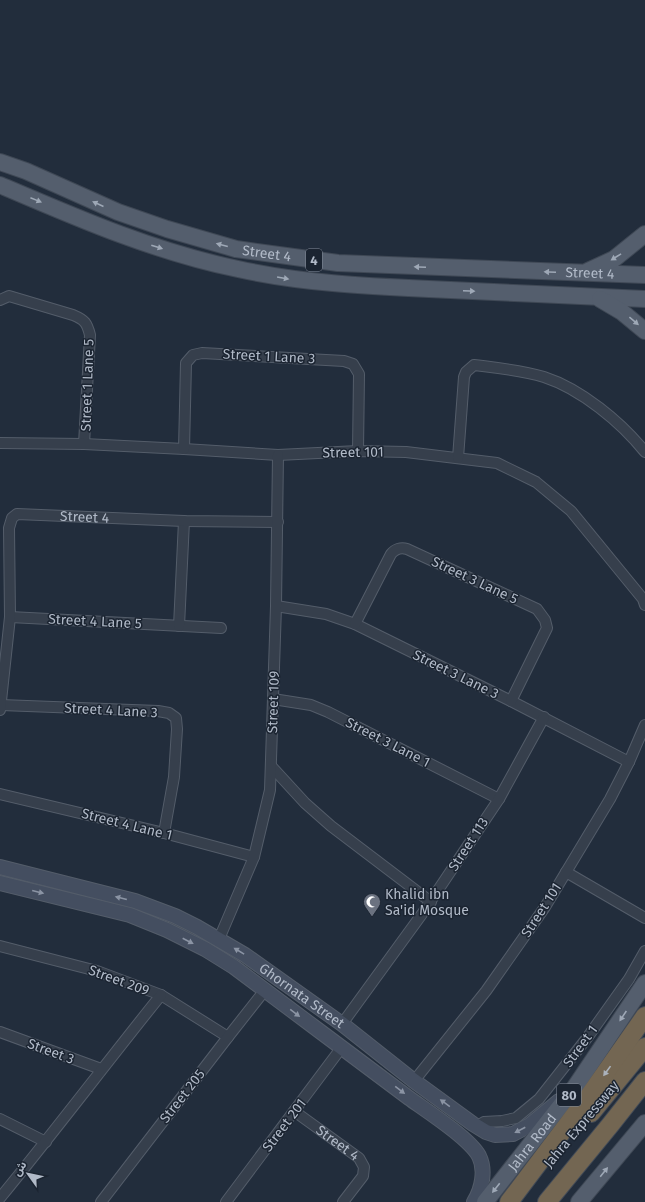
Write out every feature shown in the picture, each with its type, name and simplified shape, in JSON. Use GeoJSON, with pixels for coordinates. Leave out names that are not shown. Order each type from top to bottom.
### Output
{"type":"FeatureCollection","features":[{"type":"Feature","properties":{"kind":"highway"},"geometry":{"type":"LineString","coordinates":[[509,1202],[589,1096],[645,1016]]}},
{"type":"Feature","properties":{"kind":"highway","name":"Jahra Expressway"},"geometry":{"type":"LineString","coordinates":[[516,1202],[645,1047]]}},
{"type":"Feature","properties":{"kind":"highway","name":"Jahra Expressway"},"geometry":{"type":"LineString","coordinates":[[547,1202],[645,1081]]}},
{"type":"Feature","properties":{"kind":"highway"},"geometry":{"type":"LineString","coordinates":[[597,1142],[634,1110],[645,1097]]}},
{"type":"Feature","properties":{"kind":"main road","name":"Street 4"},"geometry":{"type":"LineString","coordinates":[[0,162],[26,171],[118,212],[236,248],[338,263],[644,276]]}},
{"type":"Feature","properties":{"kind":"main road","name":"Street 4"},"geometry":{"type":"LineString","coordinates":[[0,186],[141,242],[192,258],[238,269],[293,279],[364,286],[644,298]]}},
{"type":"Feature","properties":{"kind":"main road"},"geometry":{"type":"LineString","coordinates":[[0,189],[16,192]]}},
{"type":"Feature","properties":{"kind":"main road"},"geometry":{"type":"LineString","coordinates":[[582,273],[614,259],[645,234]]}},
{"type":"Feature","properties":{"kind":"main road"},"geometry":{"type":"LineString","coordinates":[[597,297],[627,315],[645,331]]}},
{"type":"Feature","properties":{"kind":"main road","name":"Jahra Road"},"geometry":{"type":"LineString","coordinates":[[485,1202],[573,1090],[645,983]]}},
{"type":"Feature","properties":{"kind":"main road"},"geometry":{"type":"LineString","coordinates":[[579,1202],[645,1123]]}},
{"type":"Feature","properties":{"kind":"street","name":"Street 1 Lane 5"},"geometry":{"type":"LineString","coordinates":[[0,300],[9,296],[73,315],[80,318],[87,324],[90,335],[84,444]]}},
{"type":"Feature","properties":{"kind":"street","name":"Street 1 Lane 3"},"geometry":{"type":"LineString","coordinates":[[184,449],[186,362],[193,355],[202,353],[344,360],[353,364],[359,374],[358,451]]}},
{"type":"Feature","properties":{"kind":"street"},"geometry":{"type":"LineString","coordinates":[[458,458],[464,377],[466,372],[474,365],[514,370],[545,378],[565,387],[582,396],[599,408],[630,434],[645,452]]}},
{"type":"Feature","properties":{"kind":"street","name":"Street 101"},"geometry":{"type":"LineString","coordinates":[[0,443],[84,444],[278,455],[358,451],[406,452],[497,463],[536,482],[575,515],[643,599],[645,605]]}},
{"type":"Feature","properties":{"kind":"street","name":"Street 109"},"geometry":{"type":"LineString","coordinates":[[219,939],[254,857],[270,790],[272,766],[276,606],[278,455]]}},
{"type":"Feature","properties":{"kind":"street","name":"Street 4"},"geometry":{"type":"LineString","coordinates":[[10,617],[9,528],[12,518],[17,514],[184,521],[278,522]]}},
{"type":"Feature","properties":{"kind":"street"},"geometry":{"type":"LineString","coordinates":[[179,626],[184,521]]}},
{"type":"Feature","properties":{"kind":"street","name":"Street 3 Lane 5"},"geometry":{"type":"LineString","coordinates":[[355,624],[391,554],[395,550],[401,548],[408,549],[537,610],[546,620],[547,628],[511,700]]}},
{"type":"Feature","properties":{"kind":"street","name":"Street 3 Lane 3"},"geometry":{"type":"LineString","coordinates":[[276,606],[326,614],[355,624],[511,700],[629,762]]}},
{"type":"Feature","properties":{"kind":"street"},"geometry":{"type":"LineString","coordinates":[[0,708],[10,617]]}},
{"type":"Feature","properties":{"kind":"street","name":"Street 4 Lane 5"},"geometry":{"type":"LineString","coordinates":[[10,617],[222,628]]}},
{"type":"Feature","properties":{"kind":"street","name":"Street 3 Lane 1"},"geometry":{"type":"LineString","coordinates":[[273,699],[311,705],[328,712],[498,799]]}},
{"type":"Feature","properties":{"kind":"street","name":"Street 4 Lane 3"},"geometry":{"type":"LineString","coordinates":[[0,708],[158,711],[172,714],[176,718],[177,729],[174,777],[164,832]]}},
{"type":"Feature","properties":{"kind":"street","name":"Street 113"},"geometry":{"type":"LineString","coordinates":[[342,1024],[430,902],[498,799],[544,717]]}},
{"type":"Feature","properties":{"kind":"street","name":"Street 101"},"geometry":{"type":"LineString","coordinates":[[414,1081],[486,991],[545,907],[610,800],[645,725]]}},
{"type":"Feature","properties":{"kind":"street"},"geometry":{"type":"LineString","coordinates":[[272,766],[305,803],[331,826],[430,902]]}},
{"type":"Feature","properties":{"kind":"street","name":"Street 4 Lane 1"},"geometry":{"type":"LineString","coordinates":[[0,794],[164,832],[254,857]]}},
{"type":"Feature","properties":{"kind":"street","name":"Ghornata Street"},"geometry":{"type":"LineString","coordinates":[[0,867],[135,901],[175,916],[219,939],[245,955],[342,1024],[414,1081],[476,1127],[490,1134],[513,1134],[538,1118],[573,1090]]}},
{"type":"Feature","properties":{"kind":"street"},"geometry":{"type":"LineString","coordinates":[[566,872],[645,918]]}},
{"type":"Feature","properties":{"kind":"street","name":"Ghornata Street"},"geometry":{"type":"LineString","coordinates":[[0,883],[130,915],[147,921],[205,949],[234,967],[465,1140],[478,1155],[483,1169],[481,1187],[474,1202]]}},
{"type":"Feature","properties":{"kind":"street"},"geometry":{"type":"LineString","coordinates":[[147,921],[153,915],[153,907]]}},
{"type":"Feature","properties":{"kind":"street"},"geometry":{"type":"LineString","coordinates":[[167,930],[165,925],[167,920],[170,917],[175,916]]}},
{"type":"Feature","properties":{"kind":"street","name":"Street 209"},"geometry":{"type":"LineString","coordinates":[[0,946],[97,971],[161,995],[228,1037]]}},
{"type":"Feature","properties":{"kind":"street","name":"Street 1"},"geometry":{"type":"LineString","coordinates":[[476,1127],[484,1122],[502,1121],[516,1118],[539,1099],[591,1032],[629,979],[645,951]]}},
{"type":"Feature","properties":{"kind":"street","name":"Street 205"},"geometry":{"type":"LineString","coordinates":[[101,1202],[265,990]]}},
{"type":"Feature","properties":{"kind":"street"},"geometry":{"type":"LineString","coordinates":[[0,1198],[46,1142],[101,1069],[161,995]]}},
{"type":"Feature","properties":{"kind":"street","name":"Street 3"},"geometry":{"type":"LineString","coordinates":[[0,1032],[101,1069]]}},
{"type":"Feature","properties":{"kind":"street","name":"Street 201"},"geometry":{"type":"LineString","coordinates":[[226,1202],[342,1047]]}},
{"type":"Feature","properties":{"kind":"street","name":"Street 4"},"geometry":{"type":"LineString","coordinates":[[294,1111],[359,1158],[364,1167],[363,1176],[343,1202]]}},
{"type":"Feature","properties":{"kind":"street"},"geometry":{"type":"LineString","coordinates":[[0,1119],[46,1142]]}},
{"type":"Feature","properties":{"kind":"street"},"geometry":{"type":"LineString","coordinates":[[465,1140],[472,1137],[476,1127]]}},
{"type":"Feature","properties":{"kind":"place","name":"Khalid ibn Sa'id Mosque"},"geometry":{"type":"Point","coordinates":[372,917]}}]}
